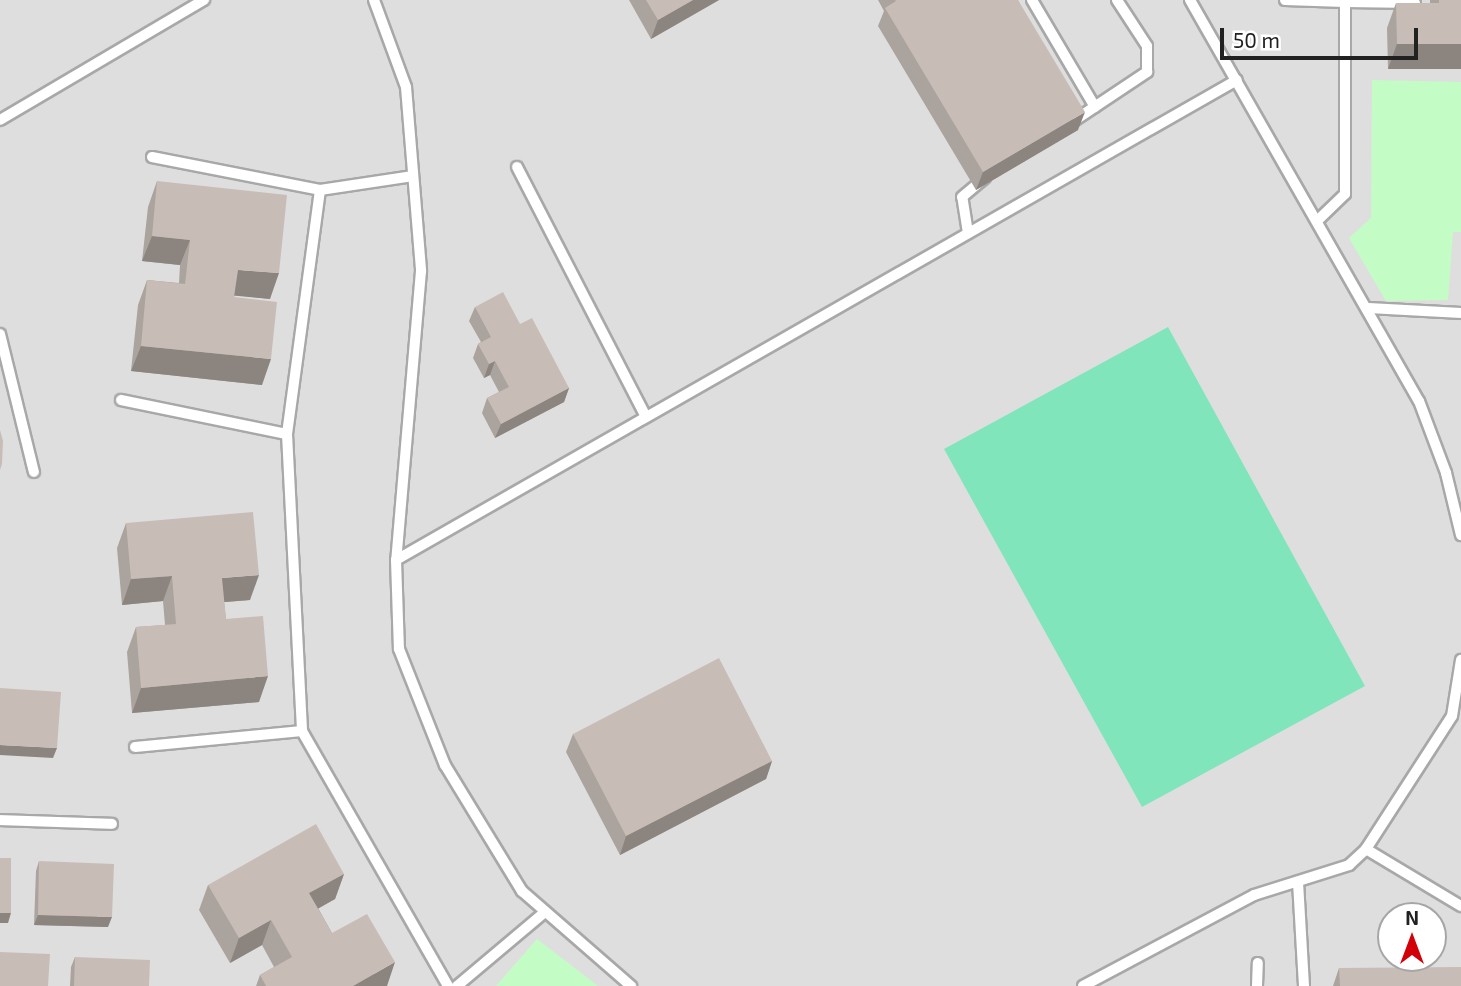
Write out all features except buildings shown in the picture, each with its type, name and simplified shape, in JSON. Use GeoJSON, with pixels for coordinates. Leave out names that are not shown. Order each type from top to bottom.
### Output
{"type":"FeatureCollection","features":[{"type":"Feature","properties":{"kind":"lane"},"geometry":{"type":"LineString","coordinates":[[0,120],[204,0]]}},
{"type":"Feature","properties":{"kind":"lane"},"geometry":{"type":"LineString","coordinates":[[374,0],[406,87],[421,271],[396,560],[399,649],[445,765],[522,891],[631,986]]}},
{"type":"Feature","properties":{"kind":"lane"},"geometry":{"type":"LineString","coordinates":[[1032,0],[1095,107]]}},
{"type":"Feature","properties":{"kind":"lane"},"geometry":{"type":"LineString","coordinates":[[1061,128],[1147,72],[1147,46],[1117,0]]}},
{"type":"Feature","properties":{"kind":"lane"},"geometry":{"type":"LineString","coordinates":[[1190,0],[1369,308],[1419,401],[1446,473],[1461,535]]}},
{"type":"Feature","properties":{"kind":"lane"},"geometry":{"type":"LineString","coordinates":[[1285,0],[1415,3]]}},
{"type":"Feature","properties":{"kind":"lane"},"geometry":{"type":"LineString","coordinates":[[1318,220],[1345,194],[1345,2]]}},
{"type":"Feature","properties":{"kind":"lane"},"geometry":{"type":"LineString","coordinates":[[396,560],[1237,80]]}},
{"type":"Feature","properties":{"kind":"lane"},"geometry":{"type":"LineString","coordinates":[[152,157],[320,190],[414,176]]}},
{"type":"Feature","properties":{"kind":"lane"},"geometry":{"type":"LineString","coordinates":[[517,167],[646,417]]}},
{"type":"Feature","properties":{"kind":"lane"},"geometry":{"type":"LineString","coordinates":[[968,233],[962,197],[994,172]]}},
{"type":"Feature","properties":{"kind":"lane"},"geometry":{"type":"LineString","coordinates":[[320,190],[288,434],[302,731],[448,986]]}},
{"type":"Feature","properties":{"kind":"lane"},"geometry":{"type":"LineString","coordinates":[[1369,308],[1461,313]]}},
{"type":"Feature","properties":{"kind":"lane"},"geometry":{"type":"LineString","coordinates":[[0,334],[34,472]]}},
{"type":"Feature","properties":{"kind":"lane"},"geometry":{"type":"LineString","coordinates":[[121,400],[288,434]]}},
{"type":"Feature","properties":{"kind":"lane"},"geometry":{"type":"LineString","coordinates":[[1083,986],[1254,894],[1349,865],[1366,849],[1457,716],[1461,660]]}},
{"type":"Feature","properties":{"kind":"lane"},"geometry":{"type":"LineString","coordinates":[[135,747],[302,731]]}},
{"type":"Feature","properties":{"kind":"lane"},"geometry":{"type":"LineString","coordinates":[[0,820],[112,824]]}},
{"type":"Feature","properties":{"kind":"lane"},"geometry":{"type":"LineString","coordinates":[[1366,849],[1461,906]]}},
{"type":"Feature","properties":{"kind":"lane"},"geometry":{"type":"LineString","coordinates":[[1298,882],[1304,986]]}},
{"type":"Feature","properties":{"kind":"lane"},"geometry":{"type":"LineString","coordinates":[[457,986],[545,912]]}},
{"type":"Feature","properties":{"kind":"lane"},"geometry":{"type":"LineString","coordinates":[[1257,986],[1258,963]]}},
{"type":"Feature","properties":{"kind":"shaded area"},"geometry":{"type":"Polygon","coordinates":[[[0,0],[1461,0],[1461,986],[0,986],[0,0]]]}},
{"type":"Feature","properties":{"kind":"green space"},"geometry":{"type":"Polygon","coordinates":[[[1372,80],[1461,82],[1461,232],[1453,232],[1448,300],[1386,301],[1349,238],[1371,218],[1372,80]]]}},
{"type":"Feature","properties":{"kind":"green space"},"geometry":{"type":"Polygon","coordinates":[[[1168,327],[1365,686],[1142,807],[944,449],[1168,327]]]}},
{"type":"Feature","properties":{"kind":"green space"},"geometry":{"type":"Polygon","coordinates":[[[537,939],[598,986],[496,986],[537,939]]]}}]}
